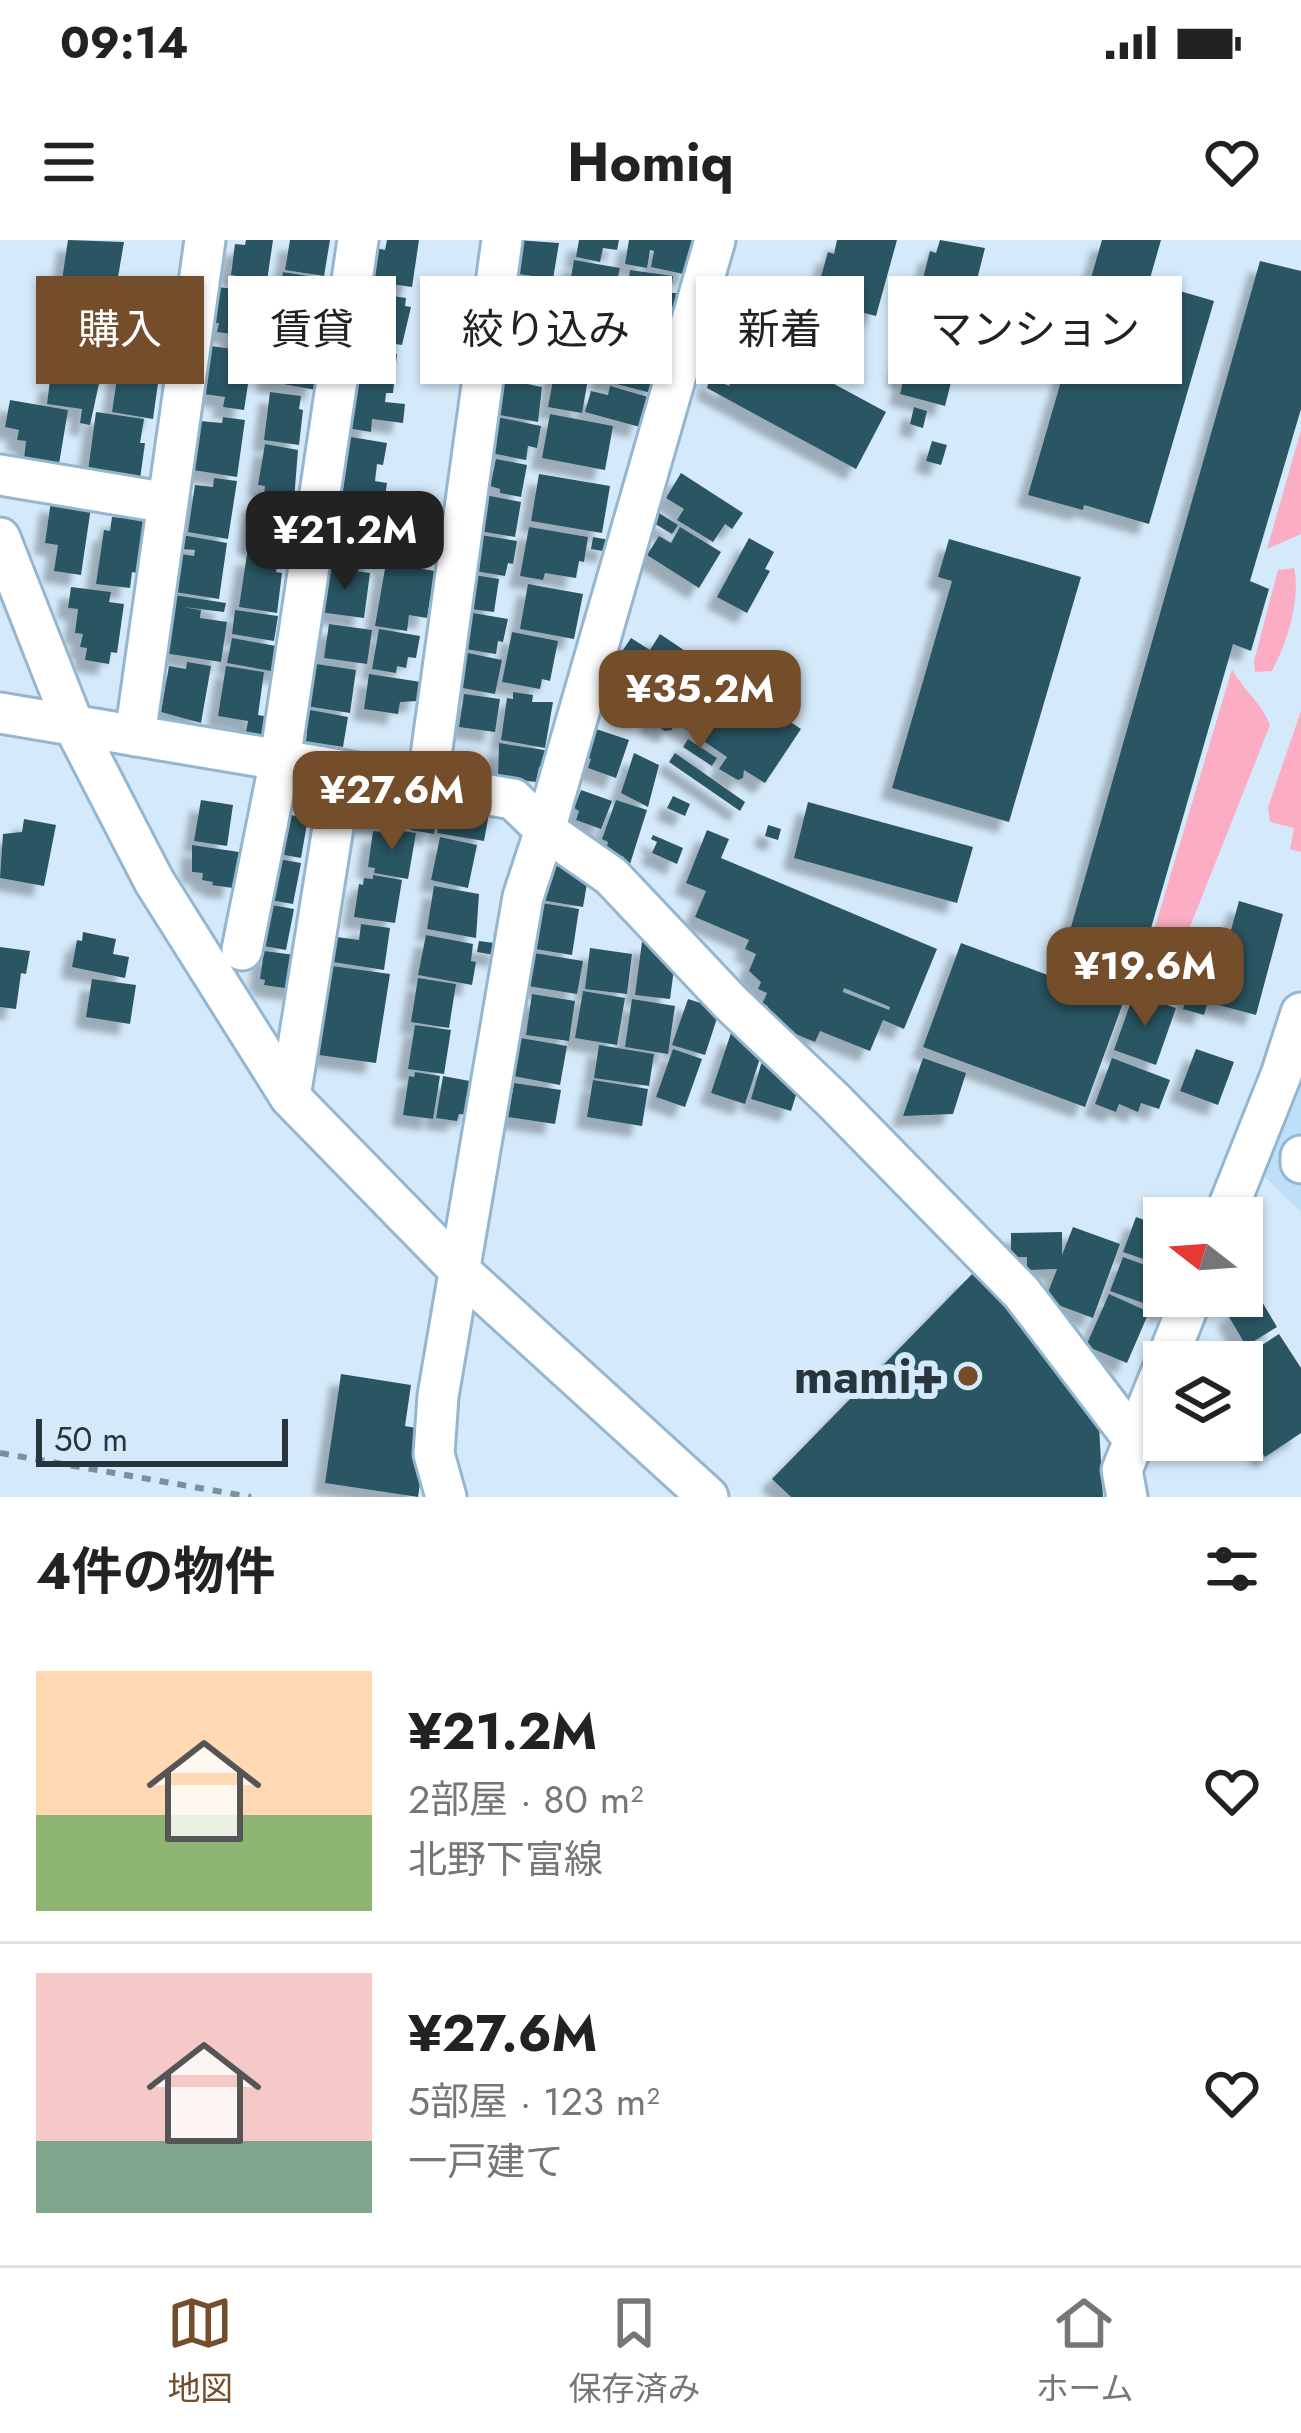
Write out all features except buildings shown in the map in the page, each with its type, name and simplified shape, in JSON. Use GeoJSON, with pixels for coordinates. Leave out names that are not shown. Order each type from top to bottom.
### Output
{"type":"FeatureCollection","features":[{"type":"Feature","properties":{"kind":"street"},"geometry":{"type":"LineString","coordinates":[[136,736],[205,240]]}},
{"type":"Feature","properties":{"kind":"street"},"geometry":{"type":"LineString","coordinates":[[242,950],[280,760],[358,240]]}},
{"type":"Feature","properties":{"kind":"street"},"geometry":{"type":"LineString","coordinates":[[497,276],[502,240]]}},
{"type":"Feature","properties":{"kind":"street"},"geometry":{"type":"LineString","coordinates":[[446,1497],[434,1454],[438,1396],[523,897],[715,240]]}},
{"type":"Feature","properties":{"kind":"street"},"geometry":{"type":"LineString","coordinates":[[672,358],[680,359]]}},
{"type":"Feature","properties":{"kind":"street"},"geometry":{"type":"LineString","coordinates":[[427,785],[482,384]]}},
{"type":"Feature","properties":{"kind":"street"},"geometry":{"type":"LineString","coordinates":[[0,475],[168,503]]}},
{"type":"Feature","properties":{"kind":"street"},"geometry":{"type":"LineString","coordinates":[[0,538],[74,726],[154,881],[290,1097],[459,1270],[708,1497]]}},
{"type":"Feature","properties":{"kind":"street"},"geometry":{"type":"LineString","coordinates":[[0,713],[514,800],[545,830],[611,876],[1022,1293],[1134,1440]]}},
{"type":"Feature","properties":{"kind":"street"},"geometry":{"type":"LineString","coordinates":[[290,1097],[342,771]]}},
{"type":"Feature","properties":{"kind":"street"},"geometry":{"type":"LineString","coordinates":[[1232,1197],[1301,1013]]}},
{"type":"Feature","properties":{"kind":"street"},"geometry":{"type":"LineString","coordinates":[[1126,1497],[1122,1470],[1143,1418]]}},
{"type":"Feature","properties":{"kind":"path"},"geometry":{"type":"LineString","coordinates":[[0,1453],[251,1497]]}},
{"type":"Feature","properties":{"kind":"shaded area"},"geometry":{"type":"Polygon","coordinates":[[[1301,430],[1301,534],[1267,549],[1301,430]]]}},
{"type":"Feature","properties":{"kind":"shaded area"},"geometry":{"type":"Polygon","coordinates":[[[1294,568],[1294,607],[1283,647],[1272,671],[1255,672],[1278,570],[1294,568]]]}},
{"type":"Feature","properties":{"kind":"shaded area"},"geometry":{"type":"Polygon","coordinates":[[[1232,669],[1270,725],[1186,937],[1149,947],[1232,669]]]}},
{"type":"Feature","properties":{"kind":"shaded area"},"geometry":{"type":"Polygon","coordinates":[[[1301,711],[1301,852],[1290,849],[1294,828],[1270,822],[1268,807],[1301,711]]]}},
{"type":"Feature","properties":{"kind":"shaded area"},"geometry":{"type":"Polygon","coordinates":[[[1301,1054],[1301,1212],[1257,1169],[1301,1054]]]}},
{"type":"Feature","properties":{"kind":"place","name":"mami+"},"geometry":{"type":"Point","coordinates":[968,1376]}}]}
